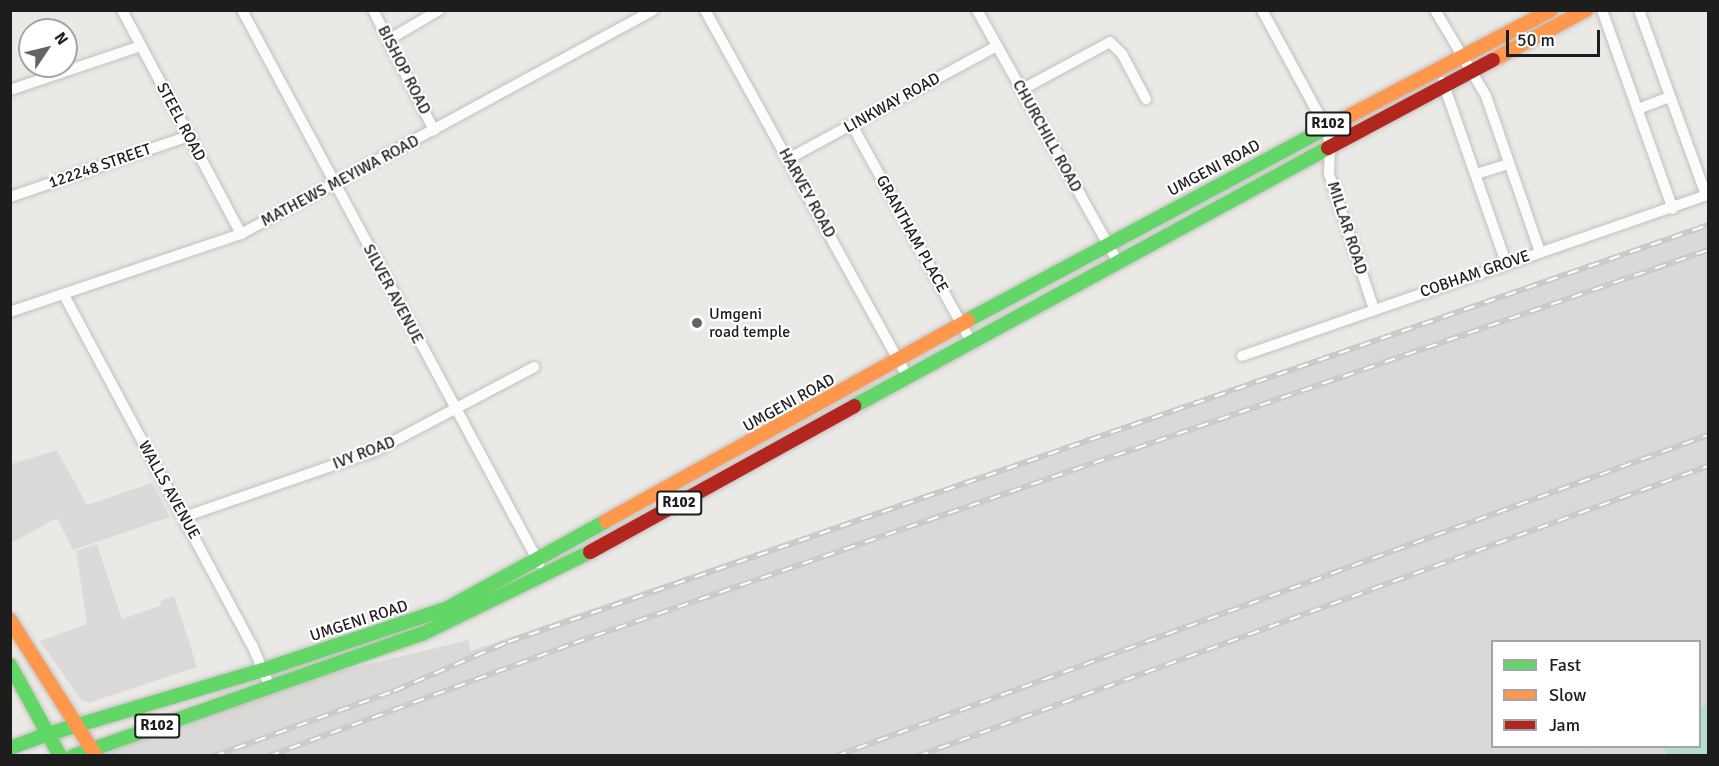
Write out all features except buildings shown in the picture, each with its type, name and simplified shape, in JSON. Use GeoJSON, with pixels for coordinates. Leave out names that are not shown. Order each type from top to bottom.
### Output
{"type":"FeatureCollection","features":[{"type":"Feature","properties":{"kind":"main road","name":"UMGENI ROAD"},"geometry":{"type":"LineString","coordinates":[[10,748],[77,724],[263,670],[438,612],[899,361],[1107,243],[1325,126],[1551,10]]}},
{"type":"Feature","properties":{"kind":"main road","name":"UMGENI ROAD"},"geometry":{"type":"LineString","coordinates":[[73,756],[94,752],[422,634],[546,576],[1330,145],[1586,10]]}},
{"type":"Feature","properties":{"kind":"main road"},"geometry":{"type":"LineString","coordinates":[[1201,194],[1210,212]]}},
{"type":"Feature","properties":{"kind":"main road"},"geometry":{"type":"LineString","coordinates":[[10,620],[94,752]]}},
{"type":"Feature","properties":{"kind":"main road"},"geometry":{"type":"LineString","coordinates":[[10,665],[60,756]]}},
{"type":"Feature","properties":{"kind":"street","name":"STEEL ROAD"},"geometry":{"type":"LineString","coordinates":[[122,10],[241,234]]}},
{"type":"Feature","properties":{"kind":"street","name":"SILVER AVENUE"},"geometry":{"type":"LineString","coordinates":[[243,10],[335,186],[546,576]]}},
{"type":"Feature","properties":{"kind":"street","name":"BISHOP ROAD"},"geometry":{"type":"LineString","coordinates":[[373,10],[390,39],[434,130]]}},
{"type":"Feature","properties":{"kind":"street"},"geometry":{"type":"LineString","coordinates":[[390,39],[439,10]]}},
{"type":"Feature","properties":{"kind":"street","name":"MATHEWS MEYIWA ROAD"},"geometry":{"type":"LineString","coordinates":[[10,312],[241,234],[335,186],[653,10]]}},
{"type":"Feature","properties":{"kind":"street","name":"HARVEY ROAD"},"geometry":{"type":"LineString","coordinates":[[705,10],[908,377]]}},
{"type":"Feature","properties":{"kind":"street","name":"CHURCHILL ROAD"},"geometry":{"type":"LineString","coordinates":[[977,10],[1117,261]]}},
{"type":"Feature","properties":{"kind":"street","name":"MILLAR ROAD"},"geometry":{"type":"LineString","coordinates":[[1262,10],[1325,126],[1330,145],[1329,174],[1374,309]]}},
{"type":"Feature","properties":{"kind":"street"},"geometry":{"type":"LineString","coordinates":[[1435,10],[1486,96],[1540,252]]}},
{"type":"Feature","properties":{"kind":"street"},"geometry":{"type":"LineString","coordinates":[[1602,10],[1673,209]]}},
{"type":"Feature","properties":{"kind":"street"},"geometry":{"type":"LineString","coordinates":[[1639,10],[1707,195]]}},
{"type":"Feature","properties":{"kind":"street"},"geometry":{"type":"LineString","coordinates":[[1021,90],[1110,42],[1122,54],[1146,99]]}},
{"type":"Feature","properties":{"kind":"street"},"geometry":{"type":"LineString","coordinates":[[10,90],[141,46]]}},
{"type":"Feature","properties":{"kind":"street","name":"LINKWAY ROAD"},"geometry":{"type":"LineString","coordinates":[[788,159],[997,46]]}},
{"type":"Feature","properties":{"kind":"street"},"geometry":{"type":"LineString","coordinates":[[1437,69],[1445,86],[1506,263]]}},
{"type":"Feature","properties":{"kind":"street"},"geometry":{"type":"LineString","coordinates":[[1638,109],[1670,97]]}},
{"type":"Feature","properties":{"kind":"street","name":"GRANTHAM PLACE"},"geometry":{"type":"LineString","coordinates":[[852,125],[972,343]]}},
{"type":"Feature","properties":{"kind":"street","name":"122248 STREET"},"geometry":{"type":"LineString","coordinates":[[10,197],[189,136]]}},
{"type":"Feature","properties":{"kind":"street"},"geometry":{"type":"LineString","coordinates":[[1476,174],[1508,164]]}},
{"type":"Feature","properties":{"kind":"street","name":"COBHAM GROVE"},"geometry":{"type":"LineString","coordinates":[[1242,356],[1506,263],[1673,209],[1707,195]]}},
{"type":"Feature","properties":{"kind":"street","name":"WALLS AVENUE"},"geometry":{"type":"LineString","coordinates":[[64,295],[184,516],[270,687]]}},
{"type":"Feature","properties":{"kind":"street","name":"IVY ROAD"},"geometry":{"type":"LineString","coordinates":[[184,516],[375,451],[534,367]]}},
{"type":"Feature","properties":{"kind":"shaded area"},"geometry":{"type":"Polygon","coordinates":[[[1708,224],[1708,755],[50,756],[193,706],[469,640],[470,651],[1708,224]]]}},
{"type":"Feature","properties":{"kind":"shaded area"},"geometry":{"type":"Polygon","coordinates":[[[57,450],[87,505],[152,483],[170,517],[73,550],[57,518],[11,543],[11,464],[57,450]]]}},
{"type":"Feature","properties":{"kind":"shaded area"},"geometry":{"type":"Polygon","coordinates":[[[97,544],[122,619],[162,605],[160,601],[174,596],[197,667],[89,703],[81,700],[40,641],[87,624],[76,551],[97,544]]]}},
{"type":"Feature","properties":{"kind":"shaded area"},"geometry":{"type":"Polygon","coordinates":[[[1594,748],[1664,748],[1668,755],[1575,755],[1594,748]]]}},
{"type":"Feature","properties":{"kind":"green space"},"geometry":{"type":"Polygon","coordinates":[[[1708,704],[1708,755],[1575,756],[1596,748],[1701,748],[1701,707],[1708,704]]]}},
{"type":"Feature","properties":{"kind":"railway"},"geometry":{"type":"LineString","coordinates":[[214,756],[394,691],[508,642],[1708,225]]}},
{"type":"Feature","properties":{"kind":"railway"},"geometry":{"type":"LineString","coordinates":[[269,756],[574,643],[1708,250]]}},
{"type":"Feature","properties":{"kind":"railway"},"geometry":{"type":"LineString","coordinates":[[836,756],[1708,435]]}},
{"type":"Feature","properties":{"kind":"railway"},"geometry":{"type":"LineString","coordinates":[[918,756],[1708,466]]}},
{"type":"Feature","properties":{"kind":"traffic: fast"},"geometry":{"type":"LineString","coordinates":[[968,320],[1332,125]]}},
{"type":"Feature","properties":{"kind":"traffic: fast"},"geometry":{"type":"LineString","coordinates":[[854,406],[1328,148]]}},
{"type":"Feature","properties":{"kind":"traffic: fast"},"geometry":{"type":"LineString","coordinates":[[48,734],[263,670],[448,608],[606,521]]}},
{"type":"Feature","properties":{"kind":"traffic: fast"},"geometry":{"type":"LineString","coordinates":[[73,756],[422,634],[590,552]]}},
{"type":"Feature","properties":{"kind":"traffic: fast"},"geometry":{"type":"LineString","coordinates":[[10,665],[60,756]]}},
{"type":"Feature","properties":{"kind":"traffic: fast"},"geometry":{"type":"LineString","coordinates":[[10,748],[48,734]]}},
{"type":"Feature","properties":{"kind":"traffic: slow"},"geometry":{"type":"LineString","coordinates":[[1332,125],[1551,10]]}},
{"type":"Feature","properties":{"kind":"traffic: slow"},"geometry":{"type":"LineString","coordinates":[[1493,60],[1586,10]]}},
{"type":"Feature","properties":{"kind":"traffic: slow"},"geometry":{"type":"LineString","coordinates":[[606,521],[968,320]]}},
{"type":"Feature","properties":{"kind":"traffic: slow"},"geometry":{"type":"LineString","coordinates":[[10,620],[96,756]]}},
{"type":"Feature","properties":{"kind":"traffic: jam"},"geometry":{"type":"LineString","coordinates":[[1328,148],[1493,60]]}},
{"type":"Feature","properties":{"kind":"traffic: jam"},"geometry":{"type":"LineString","coordinates":[[590,552],[854,406]]}},
{"type":"Feature","properties":{"kind":"place","name":"Umgeni road temple"},"geometry":{"type":"Point","coordinates":[697,323]}}]}
